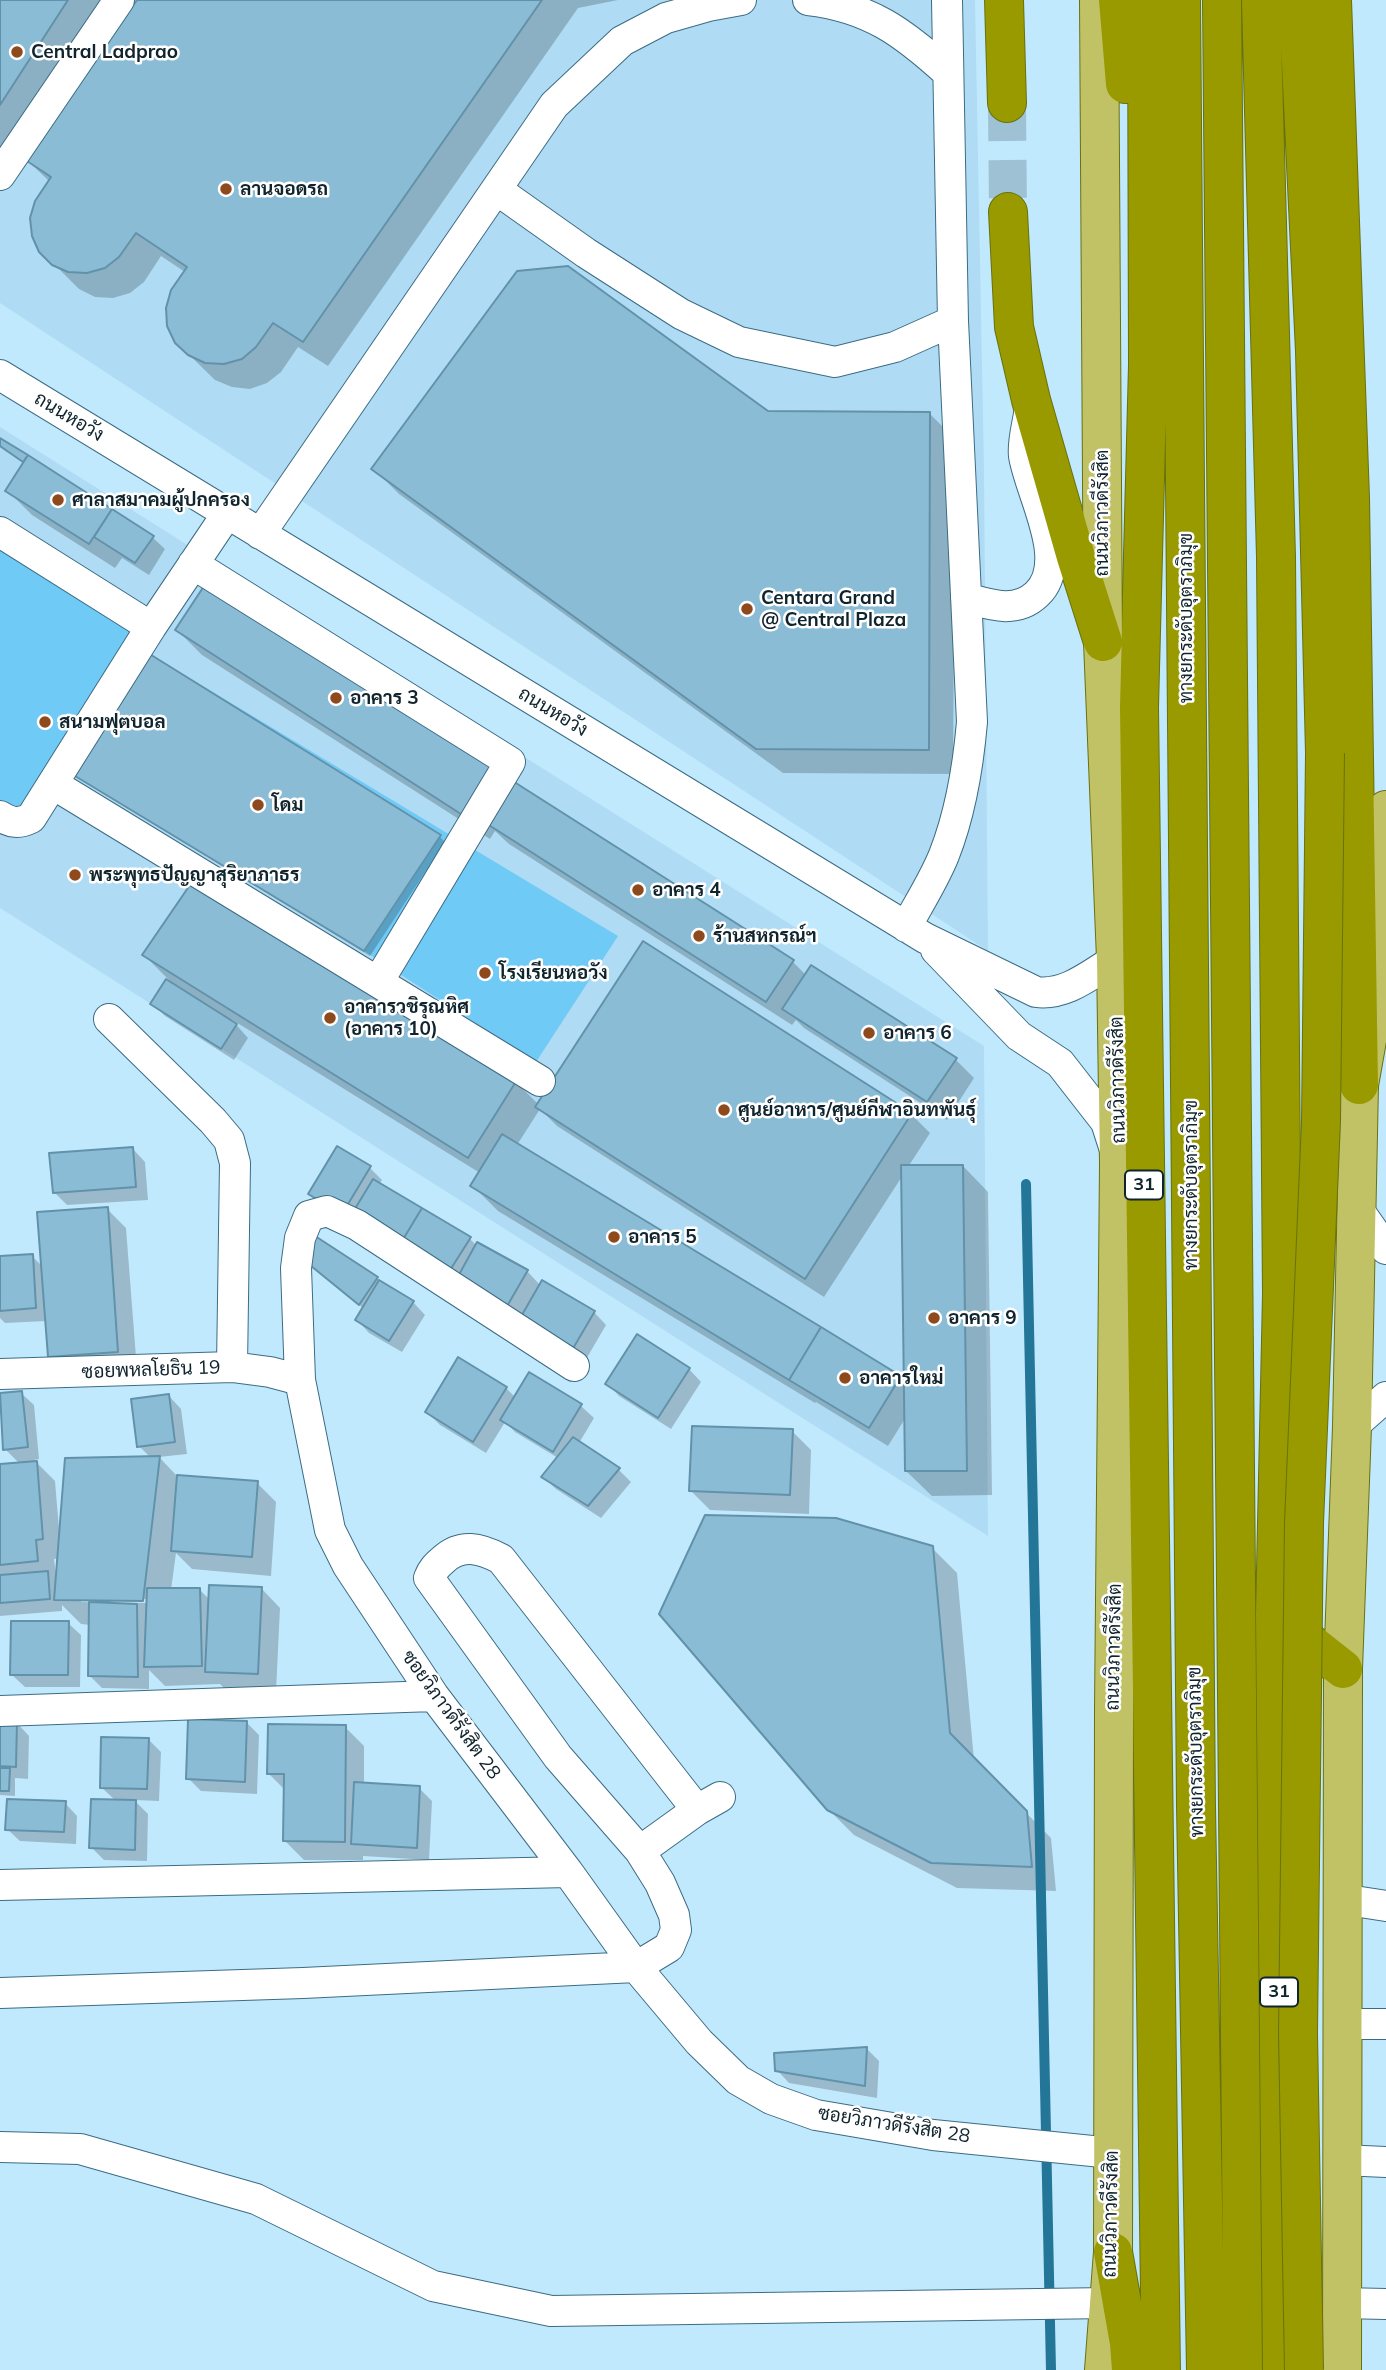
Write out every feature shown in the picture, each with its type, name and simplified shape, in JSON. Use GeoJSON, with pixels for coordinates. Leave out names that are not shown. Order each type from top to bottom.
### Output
{"type":"FeatureCollection","features":[{"type":"Feature","properties":{"kind":"highway"},"geometry":{"type":"LineString","coordinates":[[1004,0],[1007,103]]}},
{"type":"Feature","properties":{"kind":"highway"},"geometry":{"type":"LineString","coordinates":[[1118,0],[1147,365]]}},
{"type":"Feature","properties":{"kind":"highway","name":"ถนนวิภาวดีรังสิต"},"geometry":{"type":"LineString","coordinates":[[1147,0],[1147,365],[1139,720],[1160,2370]]}},
{"type":"Feature","properties":{"kind":"highway","name":"ทางยกระดับอุตราภิมุข"},"geometry":{"type":"LineString","coordinates":[[1181,0],[1196,1792],[1206,2370]]}},
{"type":"Feature","properties":{"kind":"highway","name":"ทางยกระดับอุตราภิมุข"},"geometry":{"type":"LineString","coordinates":[[1222,0],[1243,2370]]}},
{"type":"Feature","properties":{"kind":"highway","name":"31"},"geometry":{"type":"LineString","coordinates":[[1261,0],[1276,557],[1282,1294],[1275,1615],[1282,2370]]}},
{"type":"Feature","properties":{"kind":"highway"},"geometry":{"type":"LineString","coordinates":[[1298,0],[1315,351],[1325,753],[1321,1121],[1304,1536],[1298,2033],[1304,2370]]}},
{"type":"Feature","properties":{"kind":"highway"},"geometry":{"type":"LineString","coordinates":[[1332,0],[1350,498],[1359,1085]]}},
{"type":"Feature","properties":{"kind":"highway"},"geometry":{"type":"LineString","coordinates":[[1008,212],[1014,327],[1031,400],[1103,642]]}},
{"type":"Feature","properties":{"kind":"highway"},"geometry":{"type":"LineString","coordinates":[[1275,1615],[1343,1669]]}},
{"type":"Feature","properties":{"kind":"highway"},"geometry":{"type":"LineString","coordinates":[[1113,2252],[1131,2370]]}},
{"type":"Feature","properties":{"kind":"main road","name":"ถนนวิภาวดีรังสิต"},"geometry":{"type":"LineString","coordinates":[[1099,0],[1103,642],[1116,959],[1119,1164],[1113,2252],[1104,2370]]}},
{"type":"Feature","properties":{"kind":"main road"},"geometry":{"type":"LineString","coordinates":[[1342,2370],[1343,1669],[1352,1427],[1359,1085],[1382,955],[1386,810]]}},
{"type":"Feature","properties":{"kind":"street"},"geometry":{"type":"LineString","coordinates":[[0,175],[119,0]]}},
{"type":"Feature","properties":{"kind":"street"},"geometry":{"type":"LineString","coordinates":[[260,534],[554,105],[622,41],[666,18],[741,0]]}},
{"type":"Feature","properties":{"kind":"street"},"geometry":{"type":"LineString","coordinates":[[822,2],[880,0]]}},
{"type":"Feature","properties":{"kind":"street"},"geometry":{"type":"LineString","coordinates":[[947,0],[953,321],[972,722],[967,772],[943,856],[915,933],[1019,1036],[1060,1063],[1105,1122],[1119,1164]]}},
{"type":"Feature","properties":{"kind":"street"},"geometry":{"type":"LineString","coordinates":[[822,2],[860,10],[912,40],[948,73]]}},
{"type":"Feature","properties":{"kind":"street"},"geometry":{"type":"LineString","coordinates":[[498,190],[649,294],[681,314],[739,342],[835,362],[895,347],[953,321]]}},
{"type":"Feature","properties":{"kind":"street","name":"ถนนหอวัง"},"geometry":{"type":"LineString","coordinates":[[0,374],[915,933],[1036,992],[1065,990],[1116,959]]}},
{"type":"Feature","properties":{"kind":"street"},"geometry":{"type":"LineString","coordinates":[[967,598],[997,606],[1019,606],[1034,598],[1048,580],[1049,545],[1023,454],[1031,400]]}},
{"type":"Feature","properties":{"kind":"street"},"geometry":{"type":"LineString","coordinates":[[0,816],[14,823],[31,818],[151,627],[227,514]]}},
{"type":"Feature","properties":{"kind":"street"},"geometry":{"type":"LineString","coordinates":[[0,532],[151,627]]}},
{"type":"Feature","properties":{"kind":"street"},"geometry":{"type":"LineString","coordinates":[[194,564],[510,762],[378,982]]}},
{"type":"Feature","properties":{"kind":"street"},"geometry":{"type":"LineString","coordinates":[[54,784],[540,1081]]}},
{"type":"Feature","properties":{"kind":"street"},"geometry":{"type":"LineString","coordinates":[[109,1019],[229,1140],[235,1163],[232,1367]]}},
{"type":"Feature","properties":{"kind":"street"},"geometry":{"type":"LineString","coordinates":[[1357,1209],[1386,1248]]}},
{"type":"Feature","properties":{"kind":"street","name":"ซอยวิภาวดีรังสิต 28"},"geometry":{"type":"LineString","coordinates":[[575,1366],[357,1225],[327,1211],[309,1216],[300,1238],[296,1268],[300,1380],[330,1530],[348,1566],[434,1696],[568,1872],[636,1967],[738,2080],[771,2099],[816,2115],[871,2126],[1112,2153]]}},
{"type":"Feature","properties":{"kind":"street","name":"ซอยพหลโยธิน 19"},"geometry":{"type":"LineString","coordinates":[[0,1374],[232,1367],[270,1372],[300,1380]]}},
{"type":"Feature","properties":{"kind":"street"},"geometry":{"type":"LineString","coordinates":[[1352,1427],[1386,1396]]}},
{"type":"Feature","properties":{"kind":"street"},"geometry":{"type":"LineString","coordinates":[[0,1993],[303,1983],[636,1967],[669,1947],[676,1930],[674,1915],[660,1883],[640,1852],[558,1757],[429,1578],[432,1570],[453,1551],[474,1548],[501,1559],[708,1804],[640,1852]]}},
{"type":"Feature","properties":{"kind":"street"},"geometry":{"type":"LineString","coordinates":[[0,1711],[434,1696]]}},
{"type":"Feature","properties":{"kind":"street"},"geometry":{"type":"LineString","coordinates":[[0,1885],[568,1872]]}},
{"type":"Feature","properties":{"kind":"street"},"geometry":{"type":"LineString","coordinates":[[1341,1899],[1386,1906]]}},
{"type":"Feature","properties":{"kind":"street"},"geometry":{"type":"LineString","coordinates":[[1342,2024],[1386,2024]]}},
{"type":"Feature","properties":{"kind":"street"},"geometry":{"type":"LineString","coordinates":[[0,2147],[80,2149],[256,2199],[433,2286],[551,2311],[1109,2303]]}},
{"type":"Feature","properties":{"kind":"street"},"geometry":{"type":"LineString","coordinates":[[1342,2160],[1386,2162]]}},
{"type":"Feature","properties":{"kind":"street"},"geometry":{"type":"LineString","coordinates":[[1342,2303],[1386,2304]]}},
{"type":"Feature","properties":{"kind":"shaded area"},"geometry":{"type":"Polygon","coordinates":[[[0,0],[975,0],[984,468],[988,951],[0,303],[0,0]]]}},
{"type":"Feature","properties":{"kind":"shaded area","name":"โรงเรียนหอวัง"},"geometry":{"type":"Polygon","coordinates":[[[0,427],[984,1046],[988,1536],[0,908],[0,427]]]}},
{"type":"Feature","properties":{"kind":"shaded area","name":"สนามฟุตบอล"},"geometry":{"type":"Polygon","coordinates":[[[0,532],[151,627],[23,822],[0,827],[0,532]]]}},
{"type":"Feature","properties":{"kind":"shaded area","name":"โดม"},"geometry":{"type":"Polygon","coordinates":[[[148,653],[618,936],[536,1062],[364,951],[75,776],[148,653]]]}},
{"type":"Feature","properties":{"kind":"building","name":"Central Ladprao"},"geometry":{"type":"Polygon","coordinates":[[[0,0],[68,0],[0,105],[0,0]]]}},
{"type":"Feature","properties":{"kind":"building","name":"ลานจอดรถ"},"geometry":{"type":"Polygon","coordinates":[[[137,0],[542,0],[303,342],[273,323],[256,347],[242,359],[224,364],[205,363],[188,355],[175,343],[167,326],[166,308],[171,290],[187,267],[136,233],[119,257],[105,268],[87,273],[68,272],[52,265],[39,252],[32,236],[30,218],[35,201],[51,177],[24,159],[137,0]]]}},
{"type":"Feature","properties":{"kind":"building","name":"Centara Grand @ Central Plaza"},"geometry":{"type":"Polygon","coordinates":[[[568,266],[768,411],[930,412],[929,750],[756,749],[371,469],[517,271],[568,266]]]}},
{"type":"Feature","properties":{"kind":"building"},"geometry":{"type":"Polygon","coordinates":[[[0,438],[28,455],[23,462],[0,446],[0,438]]]}},
{"type":"Feature","properties":{"kind":"building","name":"ศาลาสมาคมผู้ปกครอง"},"geometry":{"type":"Polygon","coordinates":[[[28,455],[112,509],[89,544],[5,491],[28,455]]]}},
{"type":"Feature","properties":{"kind":"building"},"geometry":{"type":"Polygon","coordinates":[[[112,509],[154,536],[135,563],[94,537],[112,509]]]}},
{"type":"Feature","properties":{"kind":"building","name":"อาคาร 3"},"geometry":{"type":"Polygon","coordinates":[[[208,580],[497,765],[464,816],[175,630],[208,580]]]}},
{"type":"Feature","properties":{"kind":"building","name":"โดม"},"geometry":{"type":"Polygon","coordinates":[[[148,653],[441,835],[364,951],[75,776],[148,653]]]}},
{"type":"Feature","properties":{"kind":"building","name":"อาคาร 4"},"geometry":{"type":"Polygon","coordinates":[[[508,778],[794,960],[766,1002],[481,820],[508,778]]]}},
{"type":"Feature","properties":{"kind":"building","name":"อาคารวชิรุณหิศ (อาคาร 10)"},"geometry":{"type":"Polygon","coordinates":[[[194,879],[517,1080],[468,1158],[142,955],[194,879]]]}},
{"type":"Feature","properties":{"kind":"building","name":"ศูนย์อาหาร/ศูนย์กีฬาอินทพันธุ์"},"geometry":{"type":"Polygon","coordinates":[[[643,941],[912,1113],[805,1279],[535,1107],[643,941]]]}},
{"type":"Feature","properties":{"kind":"building","name":"อาคาร 6"},"geometry":{"type":"Polygon","coordinates":[[[811,965],[957,1058],[927,1102],[782,1009],[811,965]]]}},
{"type":"Feature","properties":{"kind":"building"},"geometry":{"type":"Polygon","coordinates":[[[166,979],[237,1024],[221,1049],[150,1004],[166,979]]]}},
{"type":"Feature","properties":{"kind":"building","name":"อาคาร 5"},"geometry":{"type":"Polygon","coordinates":[[[502,1134],[821,1327],[789,1380],[470,1186],[502,1134]]]}},
{"type":"Feature","properties":{"kind":"building"},"geometry":{"type":"Polygon","coordinates":[[[337,1146],[371,1166],[342,1214],[308,1194],[337,1146]]]}},
{"type":"Feature","properties":{"kind":"building"},"geometry":{"type":"Polygon","coordinates":[[[133,1147],[136,1187],[53,1193],[49,1153],[133,1147]]]}},
{"type":"Feature","properties":{"kind":"building","name":"อาคาร 9"},"geometry":{"type":"Polygon","coordinates":[[[901,1165],[963,1165],[967,1471],[905,1471],[901,1165]]]}},
{"type":"Feature","properties":{"kind":"building"},"geometry":{"type":"Polygon","coordinates":[[[373,1179],[422,1208],[399,1246],[350,1217],[373,1179]]]}},
{"type":"Feature","properties":{"kind":"building"},"geometry":{"type":"Polygon","coordinates":[[[108,1207],[118,1352],[48,1357],[37,1212],[108,1207]]]}},
{"type":"Feature","properties":{"kind":"building"},"geometry":{"type":"Polygon","coordinates":[[[422,1208],[471,1237],[447,1275],[399,1246],[422,1208]]]}},
{"type":"Feature","properties":{"kind":"building"},"geometry":{"type":"Polygon","coordinates":[[[309,1232],[378,1277],[359,1305],[300,1257],[309,1232]]]}},
{"type":"Feature","properties":{"kind":"building"},"geometry":{"type":"Polygon","coordinates":[[[477,1242],[528,1270],[506,1308],[456,1280],[477,1242]]]}},
{"type":"Feature","properties":{"kind":"building"},"geometry":{"type":"Polygon","coordinates":[[[33,1254],[36,1308],[0,1311],[0,1256],[33,1254]]]}},
{"type":"Feature","properties":{"kind":"building"},"geometry":{"type":"Polygon","coordinates":[[[379,1280],[414,1301],[389,1341],[355,1320],[379,1280]]]}},
{"type":"Feature","properties":{"kind":"building"},"geometry":{"type":"Polygon","coordinates":[[[542,1280],[595,1311],[568,1357],[515,1327],[542,1280]]]}},
{"type":"Feature","properties":{"kind":"building","name":"อาคารใหม่"},"geometry":{"type":"Polygon","coordinates":[[[821,1327],[901,1376],[869,1428],[789,1380],[821,1327]]]}},
{"type":"Feature","properties":{"kind":"building"},"geometry":{"type":"Polygon","coordinates":[[[637,1334],[690,1368],[658,1418],[605,1384],[637,1334]]]}},
{"type":"Feature","properties":{"kind":"building"},"geometry":{"type":"Polygon","coordinates":[[[458,1357],[507,1387],[473,1442],[425,1412],[458,1357]]]}},
{"type":"Feature","properties":{"kind":"building"},"geometry":{"type":"Polygon","coordinates":[[[529,1372],[582,1404],[553,1452],[500,1420],[529,1372]]]}},
{"type":"Feature","properties":{"kind":"building"},"geometry":{"type":"Polygon","coordinates":[[[22,1391],[28,1447],[3,1450],[0,1393],[22,1391]]]}},
{"type":"Feature","properties":{"kind":"building"},"geometry":{"type":"Polygon","coordinates":[[[169,1394],[175,1442],[137,1447],[131,1399],[169,1394]]]}},
{"type":"Feature","properties":{"kind":"building"},"geometry":{"type":"Polygon","coordinates":[[[692,1426],[793,1429],[790,1495],[689,1491],[692,1426]]]}},
{"type":"Feature","properties":{"kind":"building"},"geometry":{"type":"Polygon","coordinates":[[[573,1437],[620,1468],[588,1506],[541,1477],[573,1437]]]}},
{"type":"Feature","properties":{"kind":"building"},"geometry":{"type":"Polygon","coordinates":[[[160,1456],[143,1601],[54,1600],[65,1458],[160,1456]]]}},
{"type":"Feature","properties":{"kind":"building"},"geometry":{"type":"Polygon","coordinates":[[[37,1461],[43,1539],[36,1540],[38,1561],[0,1565],[0,1464],[37,1461]]]}},
{"type":"Feature","properties":{"kind":"building"},"geometry":{"type":"Polygon","coordinates":[[[177,1475],[258,1481],[252,1557],[171,1551],[177,1475]]]}},
{"type":"Feature","properties":{"kind":"building"},"geometry":{"type":"Polygon","coordinates":[[[705,1515],[836,1518],[933,1546],[950,1733],[1027,1811],[1032,1867],[931,1863],[827,1810],[659,1614],[705,1515]]]}},
{"type":"Feature","properties":{"kind":"building"},"geometry":{"type":"Polygon","coordinates":[[[48,1571],[50,1599],[0,1603],[0,1575],[48,1571]]]}},
{"type":"Feature","properties":{"kind":"building"},"geometry":{"type":"Polygon","coordinates":[[[209,1585],[262,1587],[258,1674],[205,1672],[209,1585]]]}},
{"type":"Feature","properties":{"kind":"building"},"geometry":{"type":"Polygon","coordinates":[[[147,1588],[200,1588],[202,1666],[144,1667],[147,1588]]]}},
{"type":"Feature","properties":{"kind":"building"},"geometry":{"type":"Polygon","coordinates":[[[89,1602],[137,1604],[138,1677],[88,1676],[89,1602]]]}},
{"type":"Feature","properties":{"kind":"building"},"geometry":{"type":"Polygon","coordinates":[[[11,1621],[69,1621],[68,1675],[10,1675],[11,1621]]]}},
{"type":"Feature","properties":{"kind":"building"},"geometry":{"type":"Polygon","coordinates":[[[188,1719],[247,1721],[245,1782],[186,1779],[188,1719]]]}},
{"type":"Feature","properties":{"kind":"building"},"geometry":{"type":"Polygon","coordinates":[[[0,1721],[17,1721],[16,1767],[0,1766],[0,1721]]]}},
{"type":"Feature","properties":{"kind":"building"},"geometry":{"type":"Polygon","coordinates":[[[268,1724],[346,1725],[345,1842],[283,1841],[284,1774],[267,1774],[268,1724]]]}},
{"type":"Feature","properties":{"kind":"building"},"geometry":{"type":"Polygon","coordinates":[[[101,1737],[149,1738],[147,1789],[100,1788],[101,1737]]]}},
{"type":"Feature","properties":{"kind":"building"},"geometry":{"type":"Polygon","coordinates":[[[0,1768],[10,1768],[9,1791],[0,1791],[0,1768]]]}},
{"type":"Feature","properties":{"kind":"building"},"geometry":{"type":"Polygon","coordinates":[[[354,1782],[420,1786],[417,1848],[351,1844],[354,1782]]]}},
{"type":"Feature","properties":{"kind":"building"},"geometry":{"type":"Polygon","coordinates":[[[7,1799],[66,1801],[64,1832],[5,1830],[7,1799]]]}},
{"type":"Feature","properties":{"kind":"building"},"geometry":{"type":"Polygon","coordinates":[[[91,1799],[136,1800],[135,1850],[89,1848],[91,1799]]]}},
{"type":"Feature","properties":{"kind":"building"},"geometry":{"type":"Polygon","coordinates":[[[867,2047],[865,2086],[775,2071],[774,2053],[867,2047]]]}},
{"type":"Feature","properties":{"kind":"waterway"},"geometry":{"type":"LineString","coordinates":[[1026,1184],[1051,2370]]}},
{"type":"Feature","properties":{"kind":"tunnel"},"geometry":{"type":"LineString","coordinates":[[1007,103],[1008,212]]}},
{"type":"Feature","properties":{"kind":"place","name":"Central Ladprao"},"geometry":{"type":"Point","coordinates":[17,52]}},
{"type":"Feature","properties":{"kind":"place","name":"ลานจอดรถ"},"geometry":{"type":"Point","coordinates":[226,189]}},
{"type":"Feature","properties":{"kind":"place","name":"ศาลาสมาคมผู้ปกครอง"},"geometry":{"type":"Point","coordinates":[58,500]}},
{"type":"Feature","properties":{"kind":"place","name":"Centara Grand @ Central Plaza"},"geometry":{"type":"Point","coordinates":[747,609]}},
{"type":"Feature","properties":{"kind":"place","name":"อาคาร 3"},"geometry":{"type":"Point","coordinates":[336,698]}},
{"type":"Feature","properties":{"kind":"place","name":"สนามฟุตบอล"},"geometry":{"type":"Point","coordinates":[45,722]}},
{"type":"Feature","properties":{"kind":"place","name":"โดม"},"geometry":{"type":"Point","coordinates":[258,805]}},
{"type":"Feature","properties":{"kind":"place","name":"พระพุทธปัญญาสุริยาภาธร"},"geometry":{"type":"Point","coordinates":[75,875]}},
{"type":"Feature","properties":{"kind":"place","name":"อาคาร 4"},"geometry":{"type":"Point","coordinates":[638,890]}},
{"type":"Feature","properties":{"kind":"place","name":"ร้านสหกรณ์ฯ"},"geometry":{"type":"Point","coordinates":[699,936]}},
{"type":"Feature","properties":{"kind":"place","name":"โรงเรียนหอวัง"},"geometry":{"type":"Point","coordinates":[485,973]}},
{"type":"Feature","properties":{"kind":"place","name":"อาคารวชิรุณหิศ (อาคาร 10)"},"geometry":{"type":"Point","coordinates":[330,1018]}},
{"type":"Feature","properties":{"kind":"place","name":"อาคาร 6"},"geometry":{"type":"Point","coordinates":[869,1033]}},
{"type":"Feature","properties":{"kind":"place","name":"ศูนย์อาหาร/ศูนย์กีฬาอินทพันธุ์"},"geometry":{"type":"Point","coordinates":[724,1110]}},
{"type":"Feature","properties":{"kind":"place","name":"อาคาร 5"},"geometry":{"type":"Point","coordinates":[614,1237]}},
{"type":"Feature","properties":{"kind":"place","name":"อาคาร 9"},"geometry":{"type":"Point","coordinates":[934,1318]}},
{"type":"Feature","properties":{"kind":"place","name":"อาคารใหม่"},"geometry":{"type":"Point","coordinates":[845,1378]}}]}
